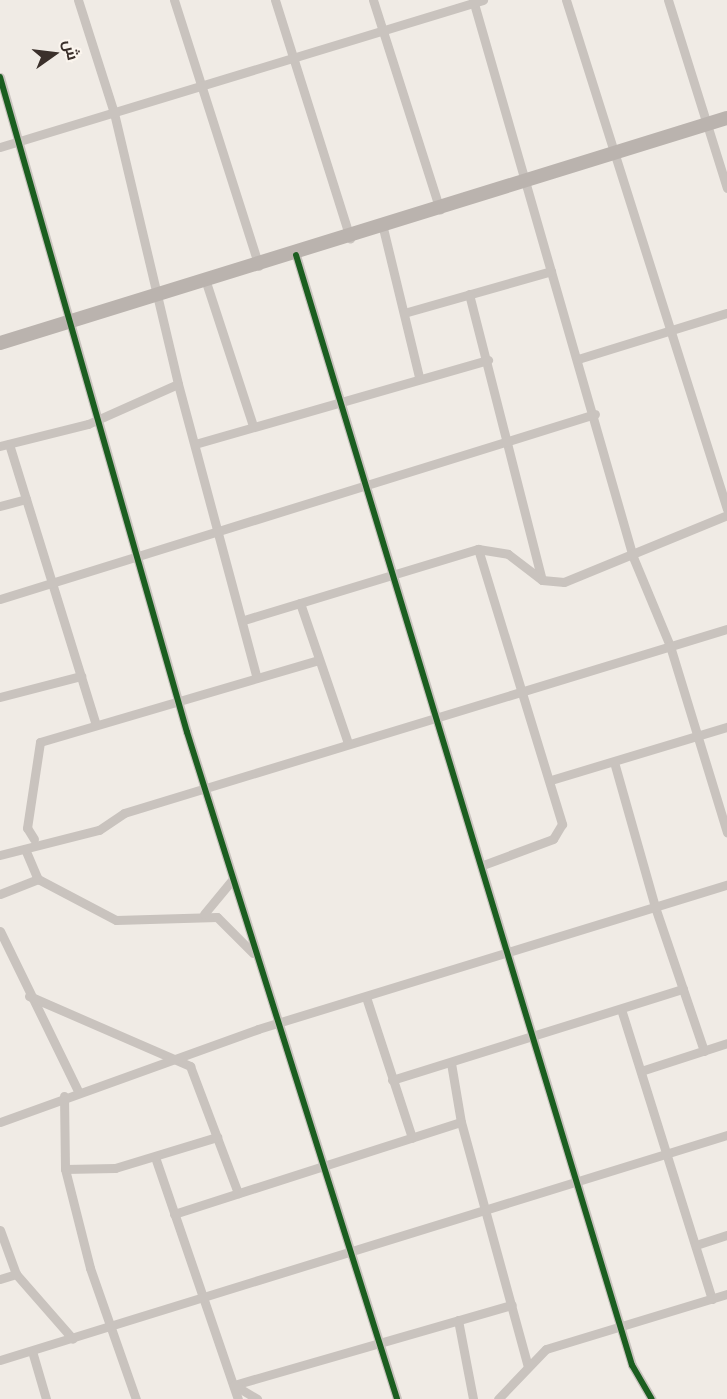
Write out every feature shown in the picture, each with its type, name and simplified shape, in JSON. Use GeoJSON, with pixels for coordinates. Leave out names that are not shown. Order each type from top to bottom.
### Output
{"type":"FeatureCollection","features":[{"type":"Feature","properties":{"kind":"street"},"geometry":{"type":"LineString","coordinates":[[78,0],[114,112],[178,384],[217,533],[244,620],[257,678]]}},
{"type":"Feature","properties":{"kind":"street"},"geometry":{"type":"LineString","coordinates":[[174,0],[259,266]]}},
{"type":"Feature","properties":{"kind":"street"},"geometry":{"type":"LineString","coordinates":[[275,0],[350,238]]}},
{"type":"Feature","properties":{"kind":"street"},"geometry":{"type":"LineString","coordinates":[[373,0],[440,210]]}},
{"type":"Feature","properties":{"kind":"street"},"geometry":{"type":"LineString","coordinates":[[566,0],[617,154],[727,509]]}},
{"type":"Feature","properties":{"kind":"street"},"geometry":{"type":"LineString","coordinates":[[668,0],[727,188]]}},
{"type":"Feature","properties":{"kind":"street"},"geometry":{"type":"LineString","coordinates":[[0,147],[476,1],[524,183],[595,414],[633,557],[670,646],[727,832]]}},
{"type":"Feature","properties":{"kind":"street"},"geometry":{"type":"LineString","coordinates":[[0,77],[71,323],[94,421],[138,555],[179,702],[276,1025],[397,1399]]}},
{"type":"Feature","properties":{"kind":"street"},"geometry":{"type":"LineString","coordinates":[[0,343],[297,255],[727,118]]}},
{"type":"Feature","properties":{"kind":"street"},"geometry":{"type":"LineString","coordinates":[[383,228],[419,377]]}},
{"type":"Feature","properties":{"kind":"street"},"geometry":{"type":"LineString","coordinates":[[297,255],[436,716],[510,951],[632,1365],[652,1399]]}},
{"type":"Feature","properties":{"kind":"street"},"geometry":{"type":"LineString","coordinates":[[404,313],[551,272]]}},
{"type":"Feature","properties":{"kind":"street"},"geometry":{"type":"LineString","coordinates":[[206,282],[253,426]]}},
{"type":"Feature","properties":{"kind":"street"},"geometry":{"type":"LineString","coordinates":[[469,294],[488,360],[506,441],[542,580]]}},
{"type":"Feature","properties":{"kind":"street"},"geometry":{"type":"LineString","coordinates":[[578,359],[727,313]]}},
{"type":"Feature","properties":{"kind":"street"},"geometry":{"type":"LineString","coordinates":[[195,444],[340,399],[488,360]]}},
{"type":"Feature","properties":{"kind":"street"},"geometry":{"type":"LineString","coordinates":[[96,725],[26,498],[4,445],[94,421],[178,384]]}},
{"type":"Feature","properties":{"kind":"street"},"geometry":{"type":"LineString","coordinates":[[0,599],[595,414]]}},
{"type":"Feature","properties":{"kind":"street"},"geometry":{"type":"LineString","coordinates":[[0,506],[26,498]]}},
{"type":"Feature","properties":{"kind":"street"},"geometry":{"type":"LineString","coordinates":[[244,620],[478,549],[508,554],[542,580],[564,582],[633,557],[675,533],[727,515]]}},
{"type":"Feature","properties":{"kind":"street"},"geometry":{"type":"LineString","coordinates":[[478,549],[550,780],[561,833],[483,865]]}},
{"type":"Feature","properties":{"kind":"street"},"geometry":{"type":"LineString","coordinates":[[300,603],[348,743]]}},
{"type":"Feature","properties":{"kind":"street"},"geometry":{"type":"LineString","coordinates":[[0,855],[99,830],[124,813],[436,716],[520,687],[727,629]]}},
{"type":"Feature","properties":{"kind":"street"},"geometry":{"type":"LineString","coordinates":[[34,839],[27,828],[40,742],[318,660]]}},
{"type":"Feature","properties":{"kind":"street"},"geometry":{"type":"LineString","coordinates":[[0,698],[81,676]]}},
{"type":"Feature","properties":{"kind":"street"},"geometry":{"type":"LineString","coordinates":[[550,780],[698,738],[727,727]]}},
{"type":"Feature","properties":{"kind":"street"},"geometry":{"type":"LineString","coordinates":[[614,762],[655,907],[704,1051]]}},
{"type":"Feature","properties":{"kind":"street"},"geometry":{"type":"LineString","coordinates":[[25,849],[38,879],[116,920],[204,914],[230,926],[255,955]]}},
{"type":"Feature","properties":{"kind":"street"},"geometry":{"type":"LineString","coordinates":[[0,894],[38,879]]}},
{"type":"Feature","properties":{"kind":"street"},"geometry":{"type":"LineString","coordinates":[[204,914],[232,880]]}},
{"type":"Feature","properties":{"kind":"street"},"geometry":{"type":"LineString","coordinates":[[0,1122],[78,1091],[276,1025],[727,885]]}},
{"type":"Feature","properties":{"kind":"street"},"geometry":{"type":"LineString","coordinates":[[0,931],[29,996],[78,1091]]}},
{"type":"Feature","properties":{"kind":"street"},"geometry":{"type":"LineString","coordinates":[[392,1080],[683,989]]}},
{"type":"Feature","properties":{"kind":"street"},"geometry":{"type":"LineString","coordinates":[[29,996],[178,1057],[190,1066],[238,1194]]}},
{"type":"Feature","properties":{"kind":"street"},"geometry":{"type":"LineString","coordinates":[[366,997],[412,1138]]}},
{"type":"Feature","properties":{"kind":"street"},"geometry":{"type":"LineString","coordinates":[[621,1009],[712,1299]]}},
{"type":"Feature","properties":{"kind":"street"},"geometry":{"type":"LineString","coordinates":[[641,1071],[727,1043]]}},
{"type":"Feature","properties":{"kind":"street"},"geometry":{"type":"LineString","coordinates":[[451,1063],[461,1122],[489,1210],[528,1367]]}},
{"type":"Feature","properties":{"kind":"street"},"geometry":{"type":"LineString","coordinates":[[64,1096],[65,1168],[111,1326],[136,1399]]}},
{"type":"Feature","properties":{"kind":"street"},"geometry":{"type":"LineString","coordinates":[[174,1214],[461,1122]]}},
{"type":"Feature","properties":{"kind":"street"},"geometry":{"type":"LineString","coordinates":[[0,1360],[202,1300],[727,1136]]}},
{"type":"Feature","properties":{"kind":"street"},"geometry":{"type":"LineString","coordinates":[[65,1168],[115,1168],[218,1137]]}},
{"type":"Feature","properties":{"kind":"street"},"geometry":{"type":"LineString","coordinates":[[155,1157],[202,1300],[238,1399]]}},
{"type":"Feature","properties":{"kind":"street"},"geometry":{"type":"LineString","coordinates":[[0,1230],[16,1274],[73,1339]]}},
{"type":"Feature","properties":{"kind":"street"},"geometry":{"type":"LineString","coordinates":[[696,1245],[727,1234]]}},
{"type":"Feature","properties":{"kind":"street"},"geometry":{"type":"LineString","coordinates":[[0,1279],[16,1274]]}},
{"type":"Feature","properties":{"kind":"street"},"geometry":{"type":"LineString","coordinates":[[498,1399],[546,1349],[622,1329],[727,1294]]}},
{"type":"Feature","properties":{"kind":"street"},"geometry":{"type":"LineString","coordinates":[[234,1385],[377,1340],[512,1305]]}},
{"type":"Feature","properties":{"kind":"street"},"geometry":{"type":"LineString","coordinates":[[458,1320],[473,1399]]}},
{"type":"Feature","properties":{"kind":"street"},"geometry":{"type":"LineString","coordinates":[[32,1351],[46,1399]]}},
{"type":"Feature","properties":{"kind":"street"},"geometry":{"type":"LineString","coordinates":[[234,1385],[257,1399]]}},
{"type":"Feature","properties":{"kind":"cycle path"},"geometry":{"type":"LineString","coordinates":[[0,77],[187,732],[397,1399]]}},
{"type":"Feature","properties":{"kind":"cycle path"},"geometry":{"type":"LineString","coordinates":[[296,255],[632,1365],[652,1399]]}}]}
